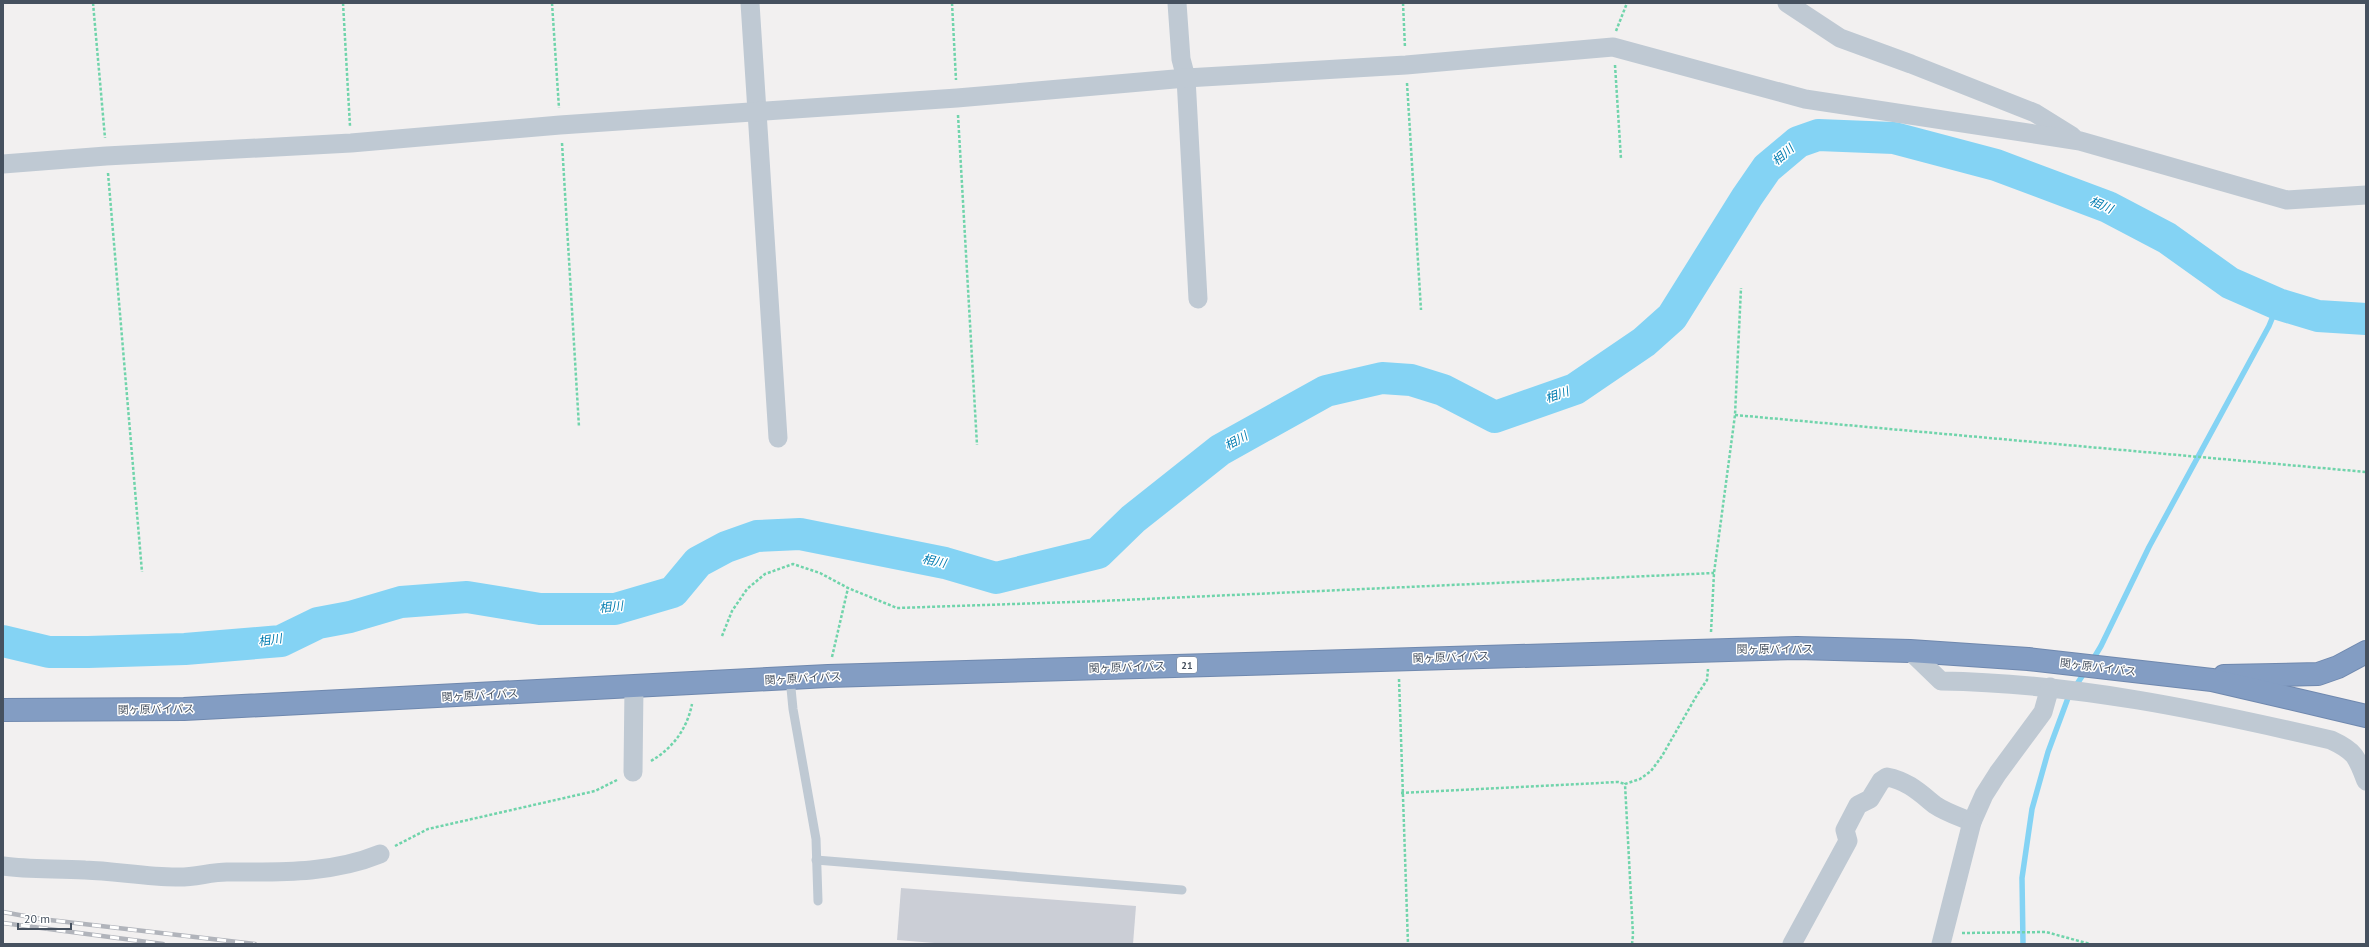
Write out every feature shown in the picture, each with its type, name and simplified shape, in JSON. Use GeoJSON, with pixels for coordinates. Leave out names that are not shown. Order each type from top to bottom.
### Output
{"type":"FeatureCollection","features":[{"type":"Feature","properties":{"kind":"highway","name":"関ヶ原バイパス"},"geometry":{"type":"LineString","coordinates":[[3,710],[184,709],[828,676],[1797,648],[1910,651],[2028,659],[2212,680],[2366,716]]}},
{"type":"Feature","properties":{"kind":"highway"},"geometry":{"type":"LineString","coordinates":[[2197,679],[2238,674],[2318,674],[2338,667],[2366,652]]}},
{"type":"Feature","properties":{"kind":"street"},"geometry":{"type":"LineString","coordinates":[[750,3],[778,438]]}},
{"type":"Feature","properties":{"kind":"street"},"geometry":{"type":"LineString","coordinates":[[1178,3],[1182,59],[1186,78],[1198,298]]}},
{"type":"Feature","properties":{"kind":"street"},"geometry":{"type":"LineString","coordinates":[[1787,3],[1840,38],[1911,64],[2035,113],[2080,141]]}},
{"type":"Feature","properties":{"kind":"street"},"geometry":{"type":"LineString","coordinates":[[3,164],[106,156],[351,143],[560,125],[957,98],[1186,78],[1406,66],[1614,47],[1805,99],[2080,141],[2287,200],[2366,196]]}},
{"type":"Feature","properties":{"kind":"street"},"geometry":{"type":"LineString","coordinates":[[1910,651],[1941,681],[1979,681],[2096,692],[2179,706],[2331,740],[2348,748],[2357,757],[2366,781]]}},
{"type":"Feature","properties":{"kind":"street"},"geometry":{"type":"LineString","coordinates":[[633,772],[634,687]]}},
{"type":"Feature","properties":{"kind":"street"},"geometry":{"type":"LineString","coordinates":[[1942,938],[1972,822],[1984,795],[1998,773],[2044,712],[2050,687]]}},
{"type":"Feature","properties":{"kind":"street"},"geometry":{"type":"LineString","coordinates":[[1792,944],[1848,841],[1845,830],[1858,805],[1870,799],[1881,781],[1887,777],[1894,778],[1918,790],[1935,805],[1972,822]]}},
{"type":"Feature","properties":{"kind":"street"},"geometry":{"type":"LineString","coordinates":[[3,866],[23,869],[44,868],[88,870],[177,878],[215,872],[299,872],[338,867],[380,854]]}},
{"type":"Feature","properties":{"kind":"lane"},"geometry":{"type":"LineString","coordinates":[[790,678],[793,709],[816,839],[818,902]]}},
{"type":"Feature","properties":{"kind":"lane"},"geometry":{"type":"LineString","coordinates":[[816,860],[1182,890]]}},
{"type":"Feature","properties":{"kind":"path"},"geometry":{"type":"LineString","coordinates":[[93,3],[142,572]]}},
{"type":"Feature","properties":{"kind":"path"},"geometry":{"type":"LineString","coordinates":[[343,3],[351,143]]}},
{"type":"Feature","properties":{"kind":"path"},"geometry":{"type":"LineString","coordinates":[[552,3],[579,427]]}},
{"type":"Feature","properties":{"kind":"path"},"geometry":{"type":"LineString","coordinates":[[952,3],[977,445]]}},
{"type":"Feature","properties":{"kind":"path"},"geometry":{"type":"LineString","coordinates":[[1403,3],[1421,310]]}},
{"type":"Feature","properties":{"kind":"path"},"geometry":{"type":"LineString","coordinates":[[1621,159],[1614,36],[1627,3]]}},
{"type":"Feature","properties":{"kind":"path"},"geometry":{"type":"LineString","coordinates":[[1401,792],[1545,784],[1618,782],[1625,784],[1640,779],[1651,771],[1662,756],[1697,695],[1708,680],[1714,573],[1734,415],[1741,288]]}},
{"type":"Feature","properties":{"kind":"path"},"geometry":{"type":"LineString","coordinates":[[1734,415],[2366,472]]}},
{"type":"Feature","properties":{"kind":"path"},"geometry":{"type":"LineString","coordinates":[[722,636],[732,611],[746,590],[765,574],[793,564],[820,573],[848,588],[897,608],[1109,601],[1714,573]]}},
{"type":"Feature","properties":{"kind":"path"},"geometry":{"type":"LineString","coordinates":[[828,676],[848,588]]}},
{"type":"Feature","properties":{"kind":"path"},"geometry":{"type":"LineString","coordinates":[[1398,659],[1401,792],[1408,944]]}},
{"type":"Feature","properties":{"kind":"path"},"geometry":{"type":"LineString","coordinates":[[380,854],[428,829],[595,791],[633,772],[670,747],[688,722],[692,704]]}},
{"type":"Feature","properties":{"kind":"path"},"geometry":{"type":"LineString","coordinates":[[1625,784],[1632,944]]}},
{"type":"Feature","properties":{"kind":"path"},"geometry":{"type":"LineString","coordinates":[[1942,938],[2046,932],[2090,944]]}},
{"type":"Feature","properties":{"kind":"building"},"geometry":{"type":"Polygon","coordinates":[[[901,888],[1136,906],[1133,944],[947,944],[897,940],[901,888]]]}},
{"type":"Feature","properties":{"kind":"waterway","name":"相川"},"geometry":{"type":"LineString","coordinates":[[3,641],[49,652],[185,649],[281,641],[318,623],[350,617],[401,602],[467,597],[540,609],[615,609],[673,592],[698,562],[726,547],[757,536],[800,534],[945,563],[996,578],[1098,553],[1133,519],[1220,450],[1326,391],[1382,378],[1411,380],[1443,390],[1495,417],[1575,389],[1644,342],[1672,317],[1747,197],[1767,168],[1798,142],[1818,135],[1894,138],[1996,165],[2108,207],[2167,238],[2230,283],[2278,304],[2318,316],[2366,319]]}},
{"type":"Feature","properties":{"kind":"waterway"},"geometry":{"type":"LineString","coordinates":[[2092,661],[2101,646],[2149,547],[2269,326],[2278,304]]}},
{"type":"Feature","properties":{"kind":"waterway"},"geometry":{"type":"LineString","coordinates":[[2023,944],[2022,878],[2032,809],[2048,752],[2068,698],[2086,670]]}},
{"type":"Feature","properties":{"kind":"railway"},"geometry":{"type":"LineString","coordinates":[[3,912],[41,919],[255,944]]}},
{"type":"Feature","properties":{"kind":"railway"},"geometry":{"type":"LineString","coordinates":[[3,923],[163,944]]}}]}
